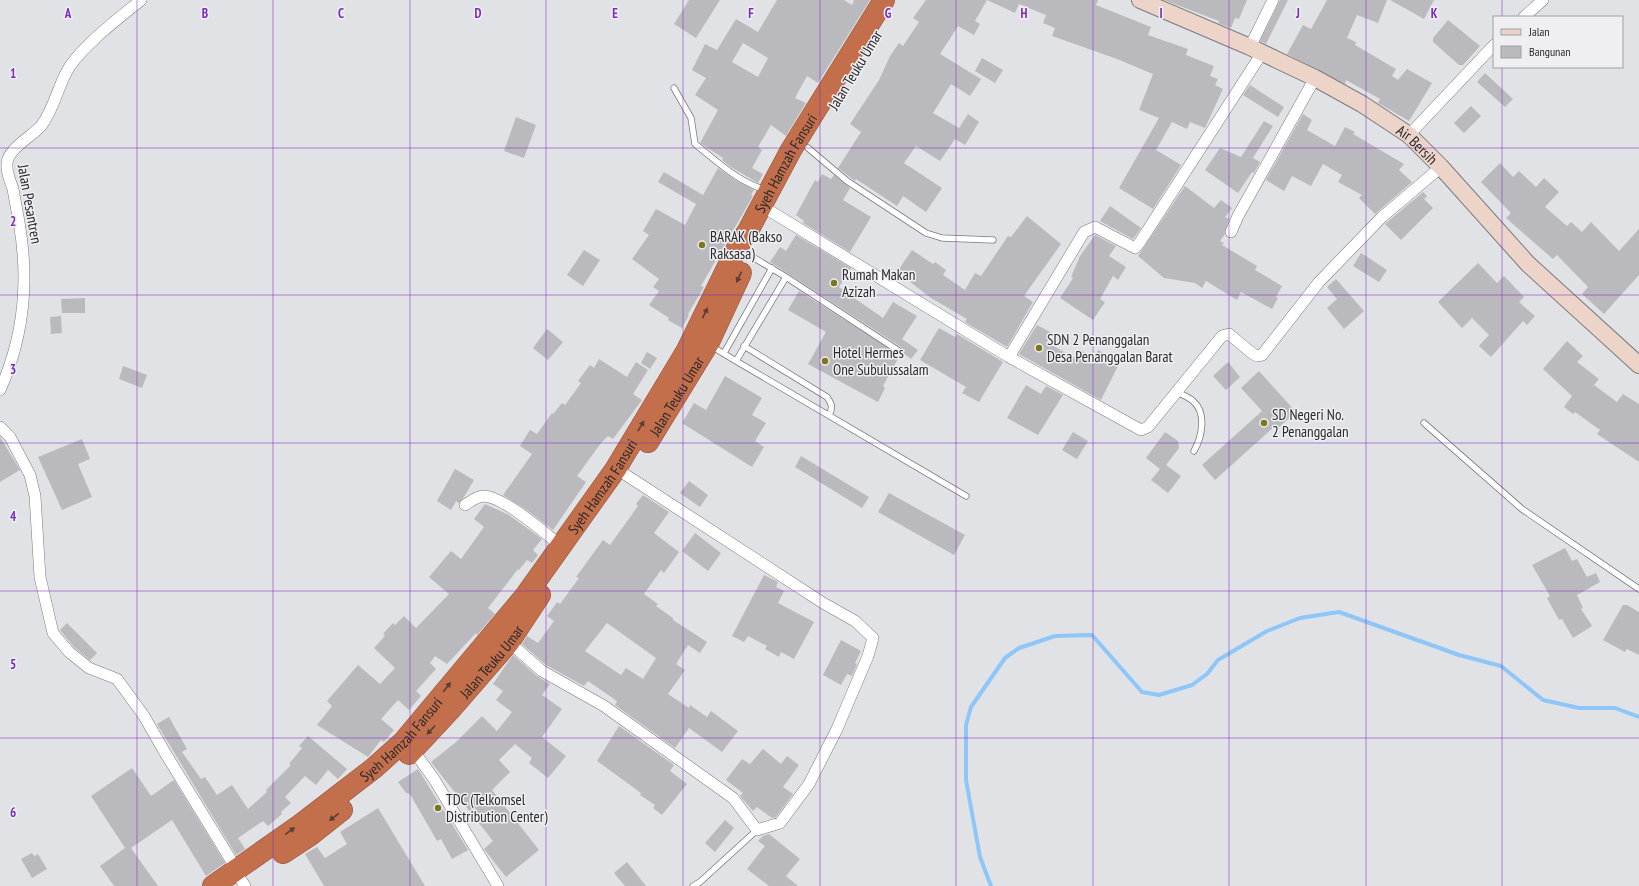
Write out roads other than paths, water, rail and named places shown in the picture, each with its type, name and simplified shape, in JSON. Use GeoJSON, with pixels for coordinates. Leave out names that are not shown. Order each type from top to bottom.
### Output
{"type":"FeatureCollection","features":[{"type":"Feature","properties":{"kind":"highway","name":"Syeh Hamzah Fansuri"},"geometry":{"type":"LineString","coordinates":[[770,201],[795,143],[884,0]]}},
{"type":"Feature","properties":{"kind":"highway","name":"Jalan Teuku Umar"},"geometry":{"type":"LineString","coordinates":[[239,880],[309,836],[366,792],[413,750],[509,642],[547,585],[577,546],[626,475],[667,413],[716,349],[743,251],[770,201],[808,148],[896,0]]}},
{"type":"Feature","properties":{"kind":"highway","name":"Syeh Hamzah Fansuri"},"geometry":{"type":"LineString","coordinates":[[213,886],[239,880],[374,768],[403,742],[526,595],[615,470],[686,352],[743,251]]}},
{"type":"Feature","properties":{"kind":"street","name":"Jalan Pesantren"},"geometry":{"type":"LineString","coordinates":[[0,390],[12,364],[16,345],[22,308],[25,267],[22,235],[12,188],[7,174],[7,161],[12,150],[28,138],[41,125],[54,102],[70,66],[95,40],[141,0]]}},
{"type":"Feature","properties":{"kind":"street","name":"Air Bersih"},"geometry":{"type":"LineString","coordinates":[[1140,0],[1256,50],[1314,78],[1362,104],[1409,135],[1441,167],[1528,264],[1639,365]]}},
{"type":"Feature","properties":{"kind":"street"},"geometry":{"type":"LineString","coordinates":[[1008,357],[1084,232],[1095,227],[1135,248],[1140,242],[1256,50],[1272,0]]}},
{"type":"Feature","properties":{"kind":"street"},"geometry":{"type":"LineString","coordinates":[[1525,16],[1543,0]]}},
{"type":"Feature","properties":{"kind":"street"},"geometry":{"type":"LineString","coordinates":[[1409,135],[1493,46]]}},
{"type":"Feature","properties":{"kind":"street"},"geometry":{"type":"LineString","coordinates":[[1231,232],[1238,216],[1314,78]]}},
{"type":"Feature","properties":{"kind":"street"},"geometry":{"type":"LineString","coordinates":[[770,201],[1008,357],[1141,430],[1148,428],[1222,336],[1230,334],[1253,354],[1258,356],[1262,355],[1319,282],[1382,217],[1441,167]]}},
{"type":"Feature","properties":{"kind":"street"},"geometry":{"type":"LineString","coordinates":[[0,427],[10,437],[30,475],[35,496],[40,577],[54,632],[69,652],[89,668],[117,679],[144,716],[239,880]]}},
{"type":"Feature","properties":{"kind":"street"},"geometry":{"type":"LineString","coordinates":[[509,642],[542,671],[604,706],[733,798],[757,830],[780,823],[809,784],[837,729],[868,656],[873,638],[855,621],[823,603],[626,475]]}},
{"type":"Feature","properties":{"kind":"street"},"geometry":{"type":"LineString","coordinates":[[465,505],[475,498],[484,496],[494,498],[512,508],[561,546]]}},
{"type":"Feature","properties":{"kind":"street"},"geometry":{"type":"LineString","coordinates":[[413,750],[434,779],[498,886]]}},
{"type":"Feature","properties":{"kind":"lane"},"geometry":{"type":"LineString","coordinates":[[674,88],[691,118],[695,144],[730,173],[770,201]]}},
{"type":"Feature","properties":{"kind":"lane"},"geometry":{"type":"LineString","coordinates":[[808,148],[847,181],[926,233],[942,238],[993,240]]}},
{"type":"Feature","properties":{"kind":"lane"},"geometry":{"type":"LineString","coordinates":[[743,251],[772,268],[899,351]]}},
{"type":"Feature","properties":{"kind":"lane"},"geometry":{"type":"LineString","coordinates":[[772,268],[716,349],[966,496]]}},
{"type":"Feature","properties":{"kind":"lane"},"geometry":{"type":"LineString","coordinates":[[736,360],[786,277]]}},
{"type":"Feature","properties":{"kind":"lane"},"geometry":{"type":"LineString","coordinates":[[744,346],[827,397],[832,405],[832,410],[829,415]]}},
{"type":"Feature","properties":{"kind":"lane"},"geometry":{"type":"LineString","coordinates":[[1177,392],[1194,401],[1200,411],[1202,424],[1200,442],[1194,451]]}},
{"type":"Feature","properties":{"kind":"lane"},"geometry":{"type":"LineString","coordinates":[[1424,423],[1522,509],[1639,589]]}},
{"type":"Feature","properties":{"kind":"lane"},"geometry":{"type":"LineString","coordinates":[[693,886],[700,882],[757,830]]}},
{"type":"Feature","properties":{"kind":"waterway"},"geometry":{"type":"LineString","coordinates":[[991,886],[980,857],[966,780],[966,725],[971,707],[1005,658],[1019,648],[1055,636],[1092,635],[1142,692],[1159,695],[1192,685],[1207,674],[1218,660],[1267,631],[1300,618],[1339,612],[1459,655],[1501,666],[1543,700],[1579,708],[1615,708],[1639,717]]}},
{"type":"Feature","properties":{"kind":"place","name":"BARAK (Bakso Raksasa)"},"geometry":{"type":"Point","coordinates":[702,245]}},
{"type":"Feature","properties":{"kind":"place","name":"Rumah Makan Azizah"},"geometry":{"type":"Point","coordinates":[834,283]}},
{"type":"Feature","properties":{"kind":"place","name":"SDN 2 Penanggalan Desa Penanggalan Barat"},"geometry":{"type":"Point","coordinates":[1039,348]}},
{"type":"Feature","properties":{"kind":"place","name":"Hotel Hermes One Subulussalam"},"geometry":{"type":"Point","coordinates":[825,361]}},
{"type":"Feature","properties":{"kind":"place","name":"SD Negeri No. 2 Penanggalan"},"geometry":{"type":"Point","coordinates":[1264,423]}},
{"type":"Feature","properties":{"kind":"place","name":"TDC (Telkomsel Distribution Center)"},"geometry":{"type":"Point","coordinates":[438,808]}}]}
